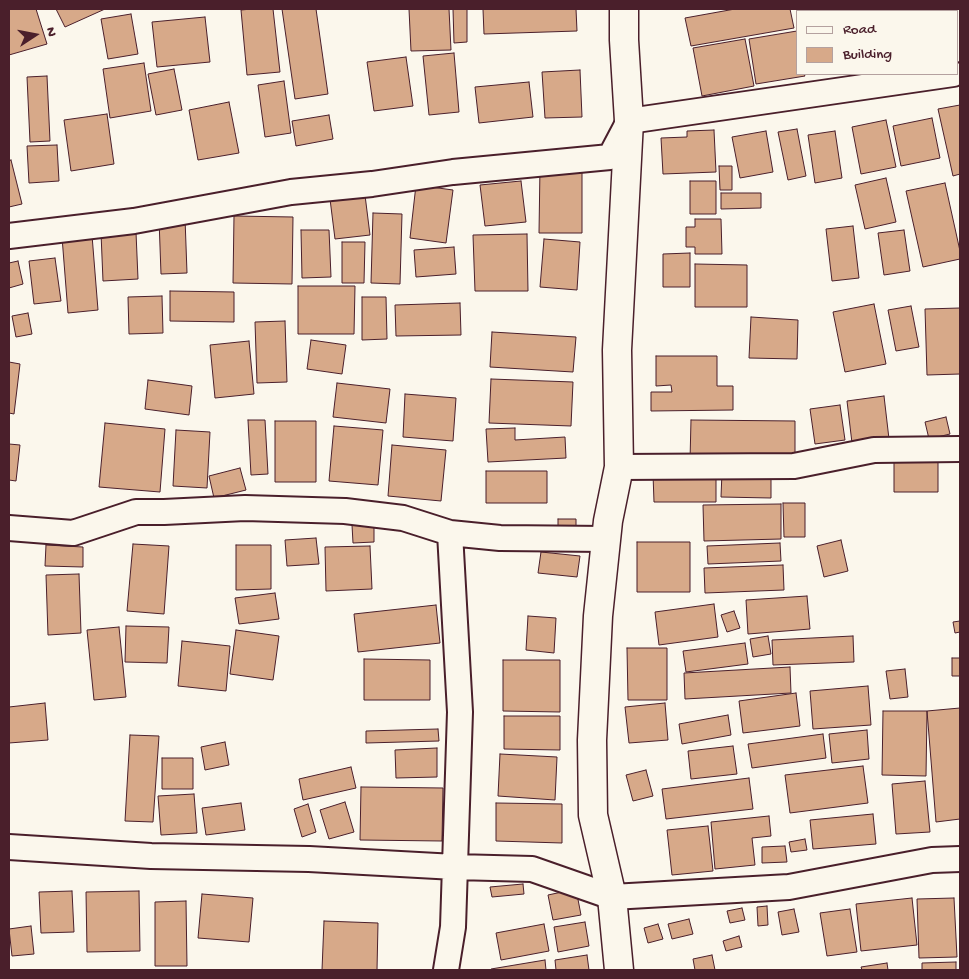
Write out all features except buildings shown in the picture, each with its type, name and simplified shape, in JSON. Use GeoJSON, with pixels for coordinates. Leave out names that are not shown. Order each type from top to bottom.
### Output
{"type":"FeatureCollection","features":[{"type":"Feature","properties":{"kind":"street"},"geometry":{"type":"LineString","coordinates":[[619,970],[612,897],[594,815],[592,740],[598,616],[608,522],[620,467],[617,350],[629,121],[624,9]]}},
{"type":"Feature","properties":{"kind":"street"},"geometry":{"type":"LineString","coordinates":[[629,121],[946,75]]}},
{"type":"Feature","properties":{"kind":"street"},"geometry":{"type":"LineString","coordinates":[[9,236],[134,221],[292,192],[372,184],[453,172],[610,157],[629,121]]}},
{"type":"Feature","properties":{"kind":"street"},"geometry":{"type":"LineString","coordinates":[[620,467],[794,466],[874,450],[960,449]]}},
{"type":"Feature","properties":{"kind":"street"},"geometry":{"type":"LineString","coordinates":[[9,528],[73,533],[136,512],[245,508],[346,511],[403,518],[450,533],[500,538],[606,539]]}},
{"type":"Feature","properties":{"kind":"street"},"geometry":{"type":"LineString","coordinates":[[446,970],[453,927],[460,712],[450,533]]}},
{"type":"Feature","properties":{"kind":"street"},"geometry":{"type":"LineString","coordinates":[[9,847],[152,856],[309,859],[532,869],[612,897],[789,887],[932,860],[960,859]]}}]}
